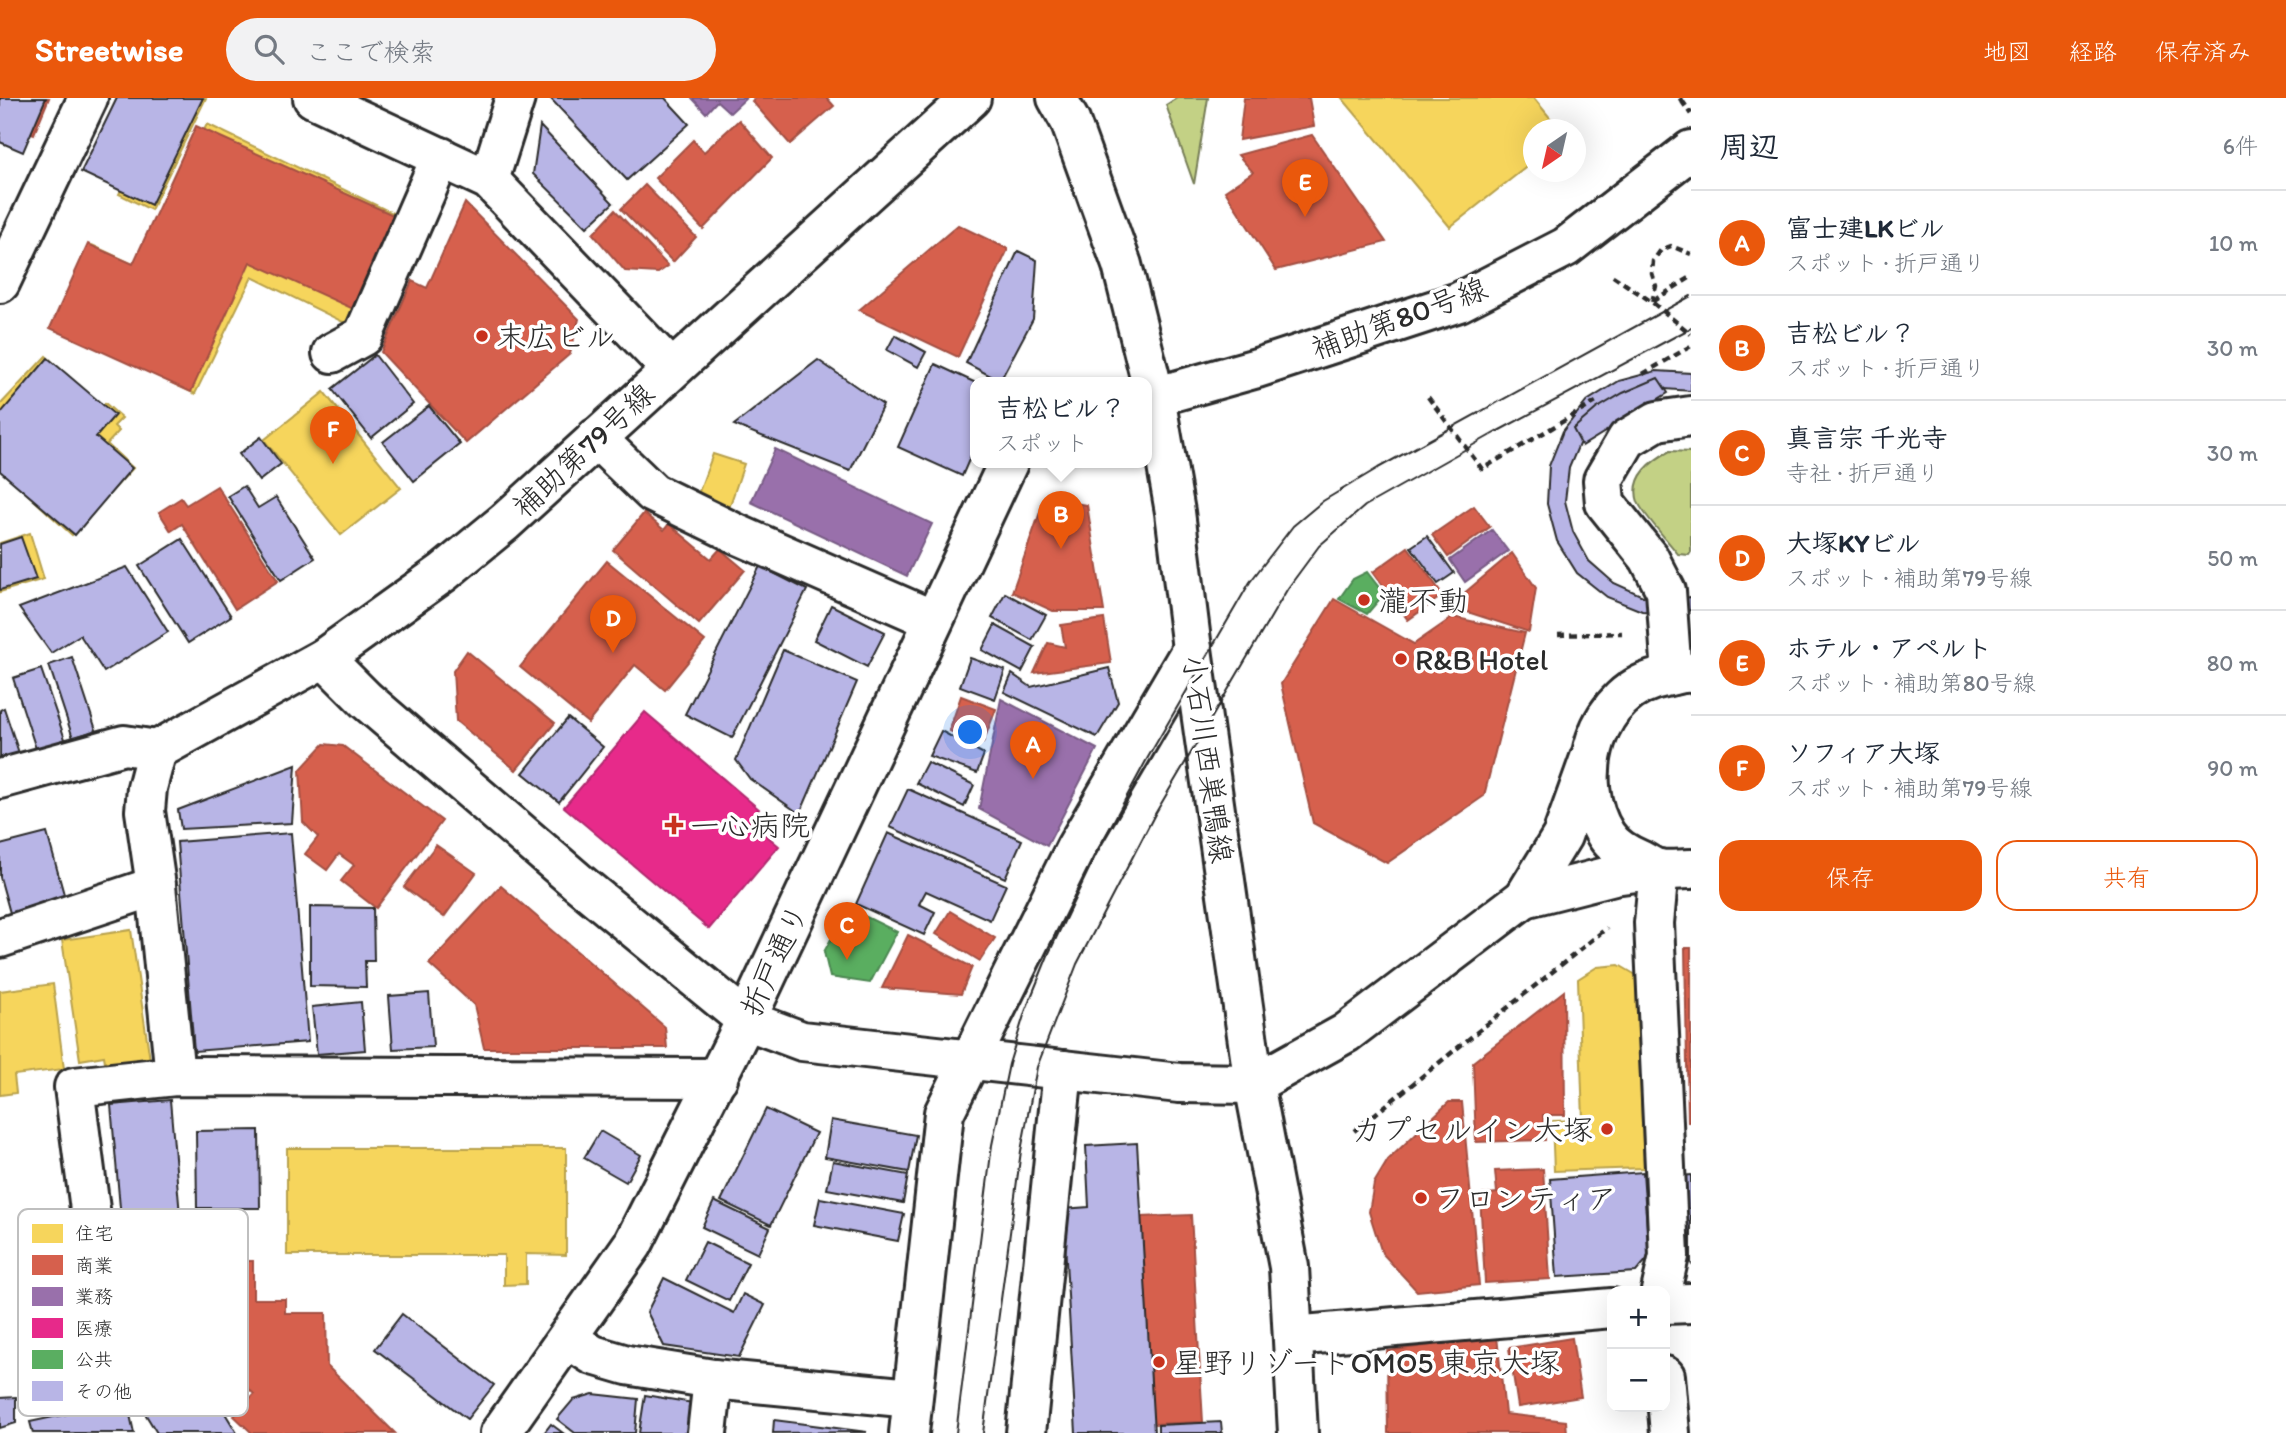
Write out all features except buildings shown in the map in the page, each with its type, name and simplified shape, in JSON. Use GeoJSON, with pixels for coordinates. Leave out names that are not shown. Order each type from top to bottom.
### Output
{"type":"FeatureCollection","features":[{"type":"Feature","properties":{"kind":"street"},"geometry":{"type":"LineString","coordinates":[[0,283],[88,98]]}},
{"type":"Feature","properties":{"kind":"street"},"geometry":{"type":"LineString","coordinates":[[313,98],[489,180],[671,369]]}},
{"type":"Feature","properties":{"kind":"street"},"geometry":{"type":"LineString","coordinates":[[489,180],[515,98]]}},
{"type":"Feature","properties":{"kind":"street","name":"補助第79号線"},"geometry":{"type":"LineString","coordinates":[[157,750],[324,658],[444,572],[505,522],[971,98]]}},
{"type":"Feature","properties":{"kind":"street","name":"小石川西巣鴨線"},"geometry":{"type":"LineString","coordinates":[[1058,98],[1070,121],[1122,265],[1146,377]]}},
{"type":"Feature","properties":{"kind":"street","name":"補助第80号線"},"geometry":{"type":"LineString","coordinates":[[1152,398],[1256,368],[1459,302],[1566,247],[1691,150]]}},
{"type":"Feature","properties":{"kind":"street"},"geometry":{"type":"LineString","coordinates":[[332,353],[363,336],[440,157]]}},
{"type":"Feature","properties":{"kind":"street","name":"小石川西巣鴨線"},"geometry":{"type":"LineString","coordinates":[[1152,403],[1175,512],[1254,1084],[1289,1266],[1298,1433]]}},
{"type":"Feature","properties":{"kind":"street"},"geometry":{"type":"LineString","coordinates":[[324,658],[366,700],[579,883],[746,1020],[803,1041],[1179,1083],[1254,1084],[1346,1033],[1524,898],[1562,836],[1594,740],[1607,714],[1627,693],[1653,679],[1682,674],[1666,591],[1648,558],[1605,503],[1603,480],[1627,439],[1657,422],[1691,416]]}},
{"type":"Feature","properties":{"kind":"street"},"geometry":{"type":"LineString","coordinates":[[596,438],[653,493],[738,535],[933,620]]}},
{"type":"Feature","properties":{"kind":"street","name":"折戸通り"},"geometry":{"type":"LineString","coordinates":[[500,1433],[633,1244],[746,1020],[1006,468]]}},
{"type":"Feature","properties":{"kind":"street"},"geometry":{"type":"LineString","coordinates":[[568,1339],[593,1355],[626,1364],[910,1415],[944,1114],[1076,848],[1192,649]]}},
{"type":"Feature","properties":{"kind":"street"},"geometry":{"type":"LineString","coordinates":[[0,779],[124,745],[157,750],[147,788],[145,811],[156,886],[176,1076]]}},
{"type":"Feature","properties":{"kind":"street"},"geometry":{"type":"LineString","coordinates":[[1590,758],[1592,807],[1607,837],[1629,855],[1675,869]]}},
{"type":"Feature","properties":{"kind":"street"},"geometry":{"type":"LineString","coordinates":[[1524,898],[1614,875],[1675,869]]}},
{"type":"Feature","properties":{"kind":"street"},"geometry":{"type":"LineString","coordinates":[[1662,1286],[1669,1256],[1654,923],[1675,869]]}},
{"type":"Feature","properties":{"kind":"street"},"geometry":{"type":"LineString","coordinates":[[0,938],[156,886]]}},
{"type":"Feature","properties":{"kind":"street"},"geometry":{"type":"LineString","coordinates":[[1026,1433],[1063,1070]]}},
{"type":"Feature","properties":{"kind":"street"},"geometry":{"type":"LineString","coordinates":[[90,1209],[74,1087],[176,1076],[718,1078]]}},
{"type":"Feature","properties":{"kind":"street"},"geometry":{"type":"LineString","coordinates":[[1670,1304],[1691,1303]]}},
{"type":"Feature","properties":{"kind":"street"},"geometry":{"type":"LineString","coordinates":[[1293,1336],[1607,1308]]}},
{"type":"Feature","properties":{"kind":"street"},"geometry":{"type":"LineString","coordinates":[[707,1433],[713,1379]]}},
{"type":"Feature","properties":{"kind":"street"},"geometry":{"type":"LineString","coordinates":[[1668,1412],[1670,1433]]}},
{"type":"Feature","properties":{"kind":"path"},"geometry":{"type":"LineString","coordinates":[[1652,302],[1657,286],[1652,274],[1653,261],[1661,250],[1671,246],[1691,254]]}},
{"type":"Feature","properties":{"kind":"path"},"geometry":{"type":"LineString","coordinates":[[1613,276],[1652,302],[1691,334]]}},
{"type":"Feature","properties":{"kind":"path"},"geometry":{"type":"LineString","coordinates":[[1652,302],[1691,277]]}},
{"type":"Feature","properties":{"kind":"path"},"geometry":{"type":"LineString","coordinates":[[1633,380],[1691,346]]}},
{"type":"Feature","properties":{"kind":"path"},"geometry":{"type":"LineString","coordinates":[[1427,397],[1482,469],[1598,401]]}},
{"type":"Feature","properties":{"kind":"path"},"geometry":{"type":"LineString","coordinates":[[1558,635],[1635,632]]}},
{"type":"Feature","properties":{"kind":"path"},"geometry":{"type":"LineString","coordinates":[[1354,1131],[1604,929],[1654,923]]}},
{"type":"Feature","properties":{"kind":"green space"},"geometry":{"type":"Polygon","coordinates":[[[1177,98],[1208,98],[1194,184],[1166,105],[1177,98]]]}},
{"type":"Feature","properties":{"kind":"green space"},"geometry":{"type":"Polygon","coordinates":[[[1670,451],[1691,452],[1689,555],[1678,554],[1645,513],[1636,493],[1644,471],[1670,451]]]}},
{"type":"Feature","properties":{"kind":"tram line"},"geometry":{"type":"LineString","coordinates":[[956,1433],[992,1145],[1009,1064],[1025,1012],[1049,953],[1099,848],[1147,759],[1250,582],[1293,526],[1323,501],[1691,296]]}},
{"type":"Feature","properties":{"kind":"tram line"},"geometry":{"type":"LineString","coordinates":[[983,1433],[1021,1151],[1037,1067],[1077,964],[1155,814],[1288,588],[1319,546],[1365,506],[1691,328]]}},
{"type":"Feature","properties":{"kind":"railway"},"geometry":{"type":"LineString","coordinates":[[1680,98],[1691,114]]}},
{"type":"Feature","properties":{"kind":"place","name":"ホテル・アペルト"},"geometry":{"type":"Point","coordinates":[1305,217]}},
{"type":"Feature","properties":{"kind":"place","name":"末広ビル"},"geometry":{"type":"Point","coordinates":[482,336]}},
{"type":"Feature","properties":{"kind":"place","name":"ソフィア大塚"},"geometry":{"type":"Point","coordinates":[333,464]}},
{"type":"Feature","properties":{"kind":"place","name":"吉松ビル？"},"geometry":{"type":"Point","coordinates":[1061,549]}},
{"type":"Feature","properties":{"kind":"place","name":"瀧不動"},"geometry":{"type":"Point","coordinates":[1364,600]}},
{"type":"Feature","properties":{"kind":"place","name":"大塚KYビル"},"geometry":{"type":"Point","coordinates":[613,653]}},
{"type":"Feature","properties":{"kind":"place","name":"R&B Hotel"},"geometry":{"type":"Point","coordinates":[1401,659]}},
{"type":"Feature","properties":{"kind":"place","name":"富士建LKビル"},"geometry":{"type":"Point","coordinates":[1033,779]}},
{"type":"Feature","properties":{"kind":"place","name":"一心病院"},"geometry":{"type":"Point","coordinates":[674,825]}},
{"type":"Feature","properties":{"kind":"place","name":"真言宗 千光寺"},"geometry":{"type":"Point","coordinates":[847,960]}},
{"type":"Feature","properties":{"kind":"place","name":"カプセルイン大塚"},"geometry":{"type":"Point","coordinates":[1607,1129]}},
{"type":"Feature","properties":{"kind":"place","name":"フロンティア"},"geometry":{"type":"Point","coordinates":[1421,1198]}},
{"type":"Feature","properties":{"kind":"place","name":"星野リゾートOMO5 東京大塚"},"geometry":{"type":"Point","coordinates":[1159,1362]}}]}
